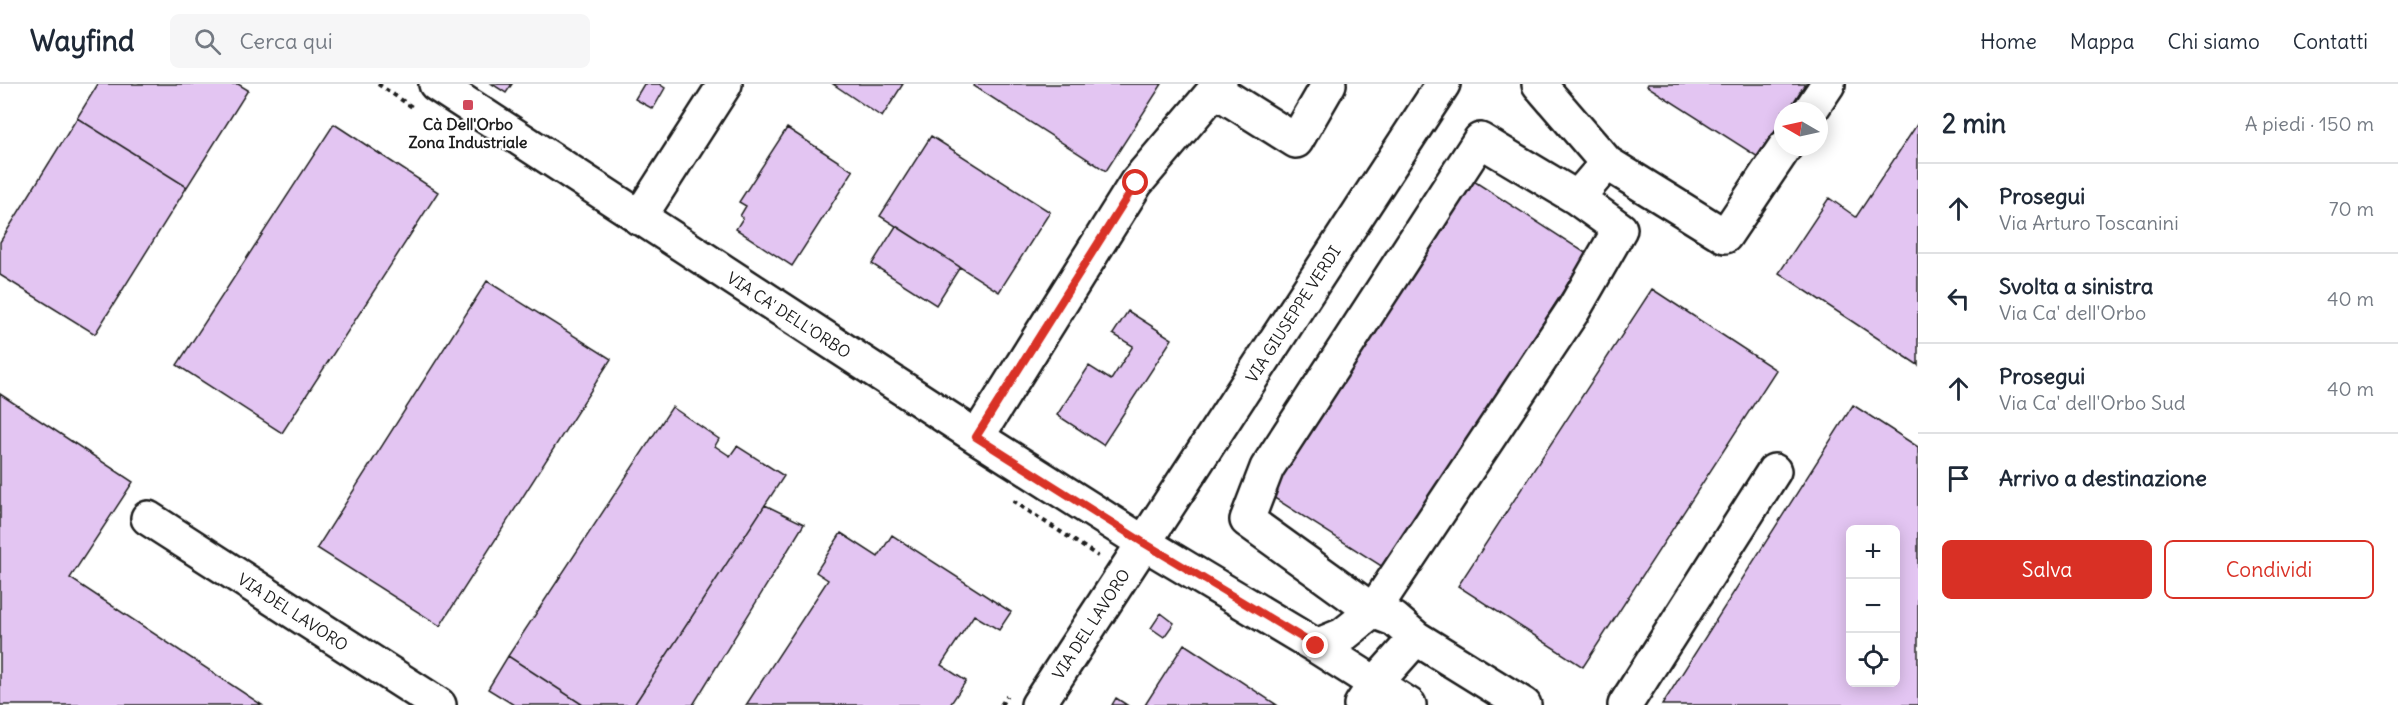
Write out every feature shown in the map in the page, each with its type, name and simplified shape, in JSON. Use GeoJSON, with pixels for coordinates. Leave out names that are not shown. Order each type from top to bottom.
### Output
{"type":"FeatureCollection","features":[{"type":"Feature","properties":{"kind":"street","name":"VIA CA' DELL'ORBO"},"geometry":{"type":"LineString","coordinates":[[436,84],[976,437],[1144,543],[1316,646],[1368,694],[1409,705]]}},
{"type":"Feature","properties":{"kind":"street"},"geometry":{"type":"LineString","coordinates":[[639,218],[725,84]]}},
{"type":"Feature","properties":{"kind":"street"},"geometry":{"type":"LineString","coordinates":[[976,437],[1136,183],[1217,87],[1296,141],[1329,84]]}},
{"type":"Feature","properties":{"kind":"street","name":"VIA GIUSEPPE VERDI"},"geometry":{"type":"LineString","coordinates":[[1144,543],[1443,84]]}},
{"type":"Feature","properties":{"kind":"street"},"geometry":{"type":"LineString","coordinates":[[1539,84],[1607,163],[1725,236],[1779,156]]}},
{"type":"Feature","properties":{"kind":"street"},"geometry":{"type":"LineString","coordinates":[[1816,102],[1828,84]]}},
{"type":"Feature","properties":{"kind":"street"},"geometry":{"type":"LineString","coordinates":[[1316,646],[1343,635],[1373,611],[1574,309],[1620,229],[1577,198],[1480,140],[1267,468],[1247,520],[1373,611],[1394,619],[1416,638],[1524,705]]}},
{"type":"Feature","properties":{"kind":"street"},"geometry":{"type":"LineString","coordinates":[[1577,198],[1607,163]]}},
{"type":"Feature","properties":{"kind":"street"},"geometry":{"type":"LineString","coordinates":[[1625,705],[1774,471]]}},
{"type":"Feature","properties":{"kind":"street","name":"VIA DEL LAVORO"},"geometry":{"type":"LineString","coordinates":[[148,518],[439,705]]}},
{"type":"Feature","properties":{"kind":"street","name":"VIA DEL LAVORO"},"geometry":{"type":"LineString","coordinates":[[1038,705],[1144,543]]}},
{"type":"Feature","properties":{"kind":"street"},"geometry":{"type":"LineString","coordinates":[[1368,694],[1416,638]]}},
{"type":"Feature","properties":{"kind":"building"},"geometry":{"type":"Polygon","coordinates":[[[98,84],[238,84],[248,90],[187,187],[77,118],[98,84]]]}},
{"type":"Feature","properties":{"kind":"building"},"geometry":{"type":"Polygon","coordinates":[[[492,84],[512,84],[506,93],[492,84]]]}},
{"type":"Feature","properties":{"kind":"building"},"geometry":{"type":"Polygon","coordinates":[[[644,84],[659,84],[665,88],[653,109],[635,99],[644,84]]]}},
{"type":"Feature","properties":{"kind":"building"},"geometry":{"type":"Polygon","coordinates":[[[833,84],[903,84],[882,117],[833,84]]]}},
{"type":"Feature","properties":{"kind":"building"},"geometry":{"type":"Polygon","coordinates":[[[975,84],[1162,84],[1106,171],[974,86],[975,84]]]}},
{"type":"Feature","properties":{"kind":"building"},"geometry":{"type":"Polygon","coordinates":[[[1648,84],[1805,84],[1794,102],[1774,102],[1774,133],[1758,157],[1647,86],[1648,84]]]}},
{"type":"Feature","properties":{"kind":"building"},"geometry":{"type":"Polygon","coordinates":[[[77,118],[187,187],[95,334],[0,275],[0,242],[77,118]]]}},
{"type":"Feature","properties":{"kind":"building"},"geometry":{"type":"Polygon","coordinates":[[[1918,123],[1918,365],[1779,273],[1829,198],[1856,217],[1918,123]]]}},
{"type":"Feature","properties":{"kind":"building"},"geometry":{"type":"Polygon","coordinates":[[[334,124],[438,192],[282,433],[177,365],[334,124]]]}},
{"type":"Feature","properties":{"kind":"building"},"geometry":{"type":"Polygon","coordinates":[[[787,128],[853,171],[792,266],[736,229],[743,218],[740,216],[746,206],[739,202],[787,128]]]}},
{"type":"Feature","properties":{"kind":"building"},"geometry":{"type":"Polygon","coordinates":[[[931,136],[1050,212],[999,292],[880,216],[931,136]]]}},
{"type":"Feature","properties":{"kind":"building"},"geometry":{"type":"Polygon","coordinates":[[[1466,176],[1587,254],[1386,569],[1265,492],[1466,176]]]}},
{"type":"Feature","properties":{"kind":"building"},"geometry":{"type":"Polygon","coordinates":[[[896,226],[960,267],[936,305],[872,264],[896,226]]]}},
{"type":"Feature","properties":{"kind":"building"},"geometry":{"type":"Polygon","coordinates":[[[487,281],[611,359],[440,626],[317,548],[487,281]]]}},
{"type":"Feature","properties":{"kind":"building"},"geometry":{"type":"Polygon","coordinates":[[[1652,289],[1776,370],[1583,667],[1458,586],[1652,289]]]}},
{"type":"Feature","properties":{"kind":"building"},"geometry":{"type":"Polygon","coordinates":[[[1128,311],[1172,339],[1103,445],[1057,415],[1089,366],[1111,380],[1133,346],[1113,334],[1128,311]]]}},
{"type":"Feature","properties":{"kind":"building"},"geometry":{"type":"Polygon","coordinates":[[[0,394],[133,482],[70,578],[262,705],[0,705],[0,394]]]}},
{"type":"Feature","properties":{"kind":"building"},"geometry":{"type":"Polygon","coordinates":[[[1853,405],[1918,447],[1918,705],[1662,705],[1853,405]]]}},
{"type":"Feature","properties":{"kind":"building"},"geometry":{"type":"Polygon","coordinates":[[[672,407],[719,439],[715,446],[730,456],[737,446],[784,476],[634,705],[583,705],[508,656],[672,407]]]}},
{"type":"Feature","properties":{"kind":"building"},"geometry":{"type":"Polygon","coordinates":[[[765,505],[804,524],[693,705],[634,705],[765,505]]]}},
{"type":"Feature","properties":{"kind":"building"},"geometry":{"type":"Polygon","coordinates":[[[841,533],[878,557],[892,535],[1011,612],[999,630],[974,615],[941,665],[966,681],[950,705],[746,705],[828,580],[816,572],[841,533]]]}},
{"type":"Feature","properties":{"kind":"building"},"geometry":{"type":"Polygon","coordinates":[[[1161,613],[1174,623],[1164,637],[1151,628],[1161,613]]]}},
{"type":"Feature","properties":{"kind":"building"},"geometry":{"type":"Polygon","coordinates":[[[1184,644],[1277,705],[1145,705],[1184,644]]]}},
{"type":"Feature","properties":{"kind":"building"},"geometry":{"type":"Polygon","coordinates":[[[508,656],[583,705],[514,705],[488,689],[508,656]]]}},
{"type":"Feature","properties":{"kind":"building"},"geometry":{"type":"Polygon","coordinates":[[[1116,698],[1127,705],[1112,705],[1116,698]]]}},
{"type":"Feature","properties":{"kind":"place","name":"Cà Dell'Orbo Zona Industriale"},"geometry":{"type":"Point","coordinates":[468,105]}},
{"type":"Feature","properties":{"kind":"route"},"geometry":{"type":"LineString","coordinates":[[1136,183],[976,437],[1144,543],[1316,646]]}}]}
